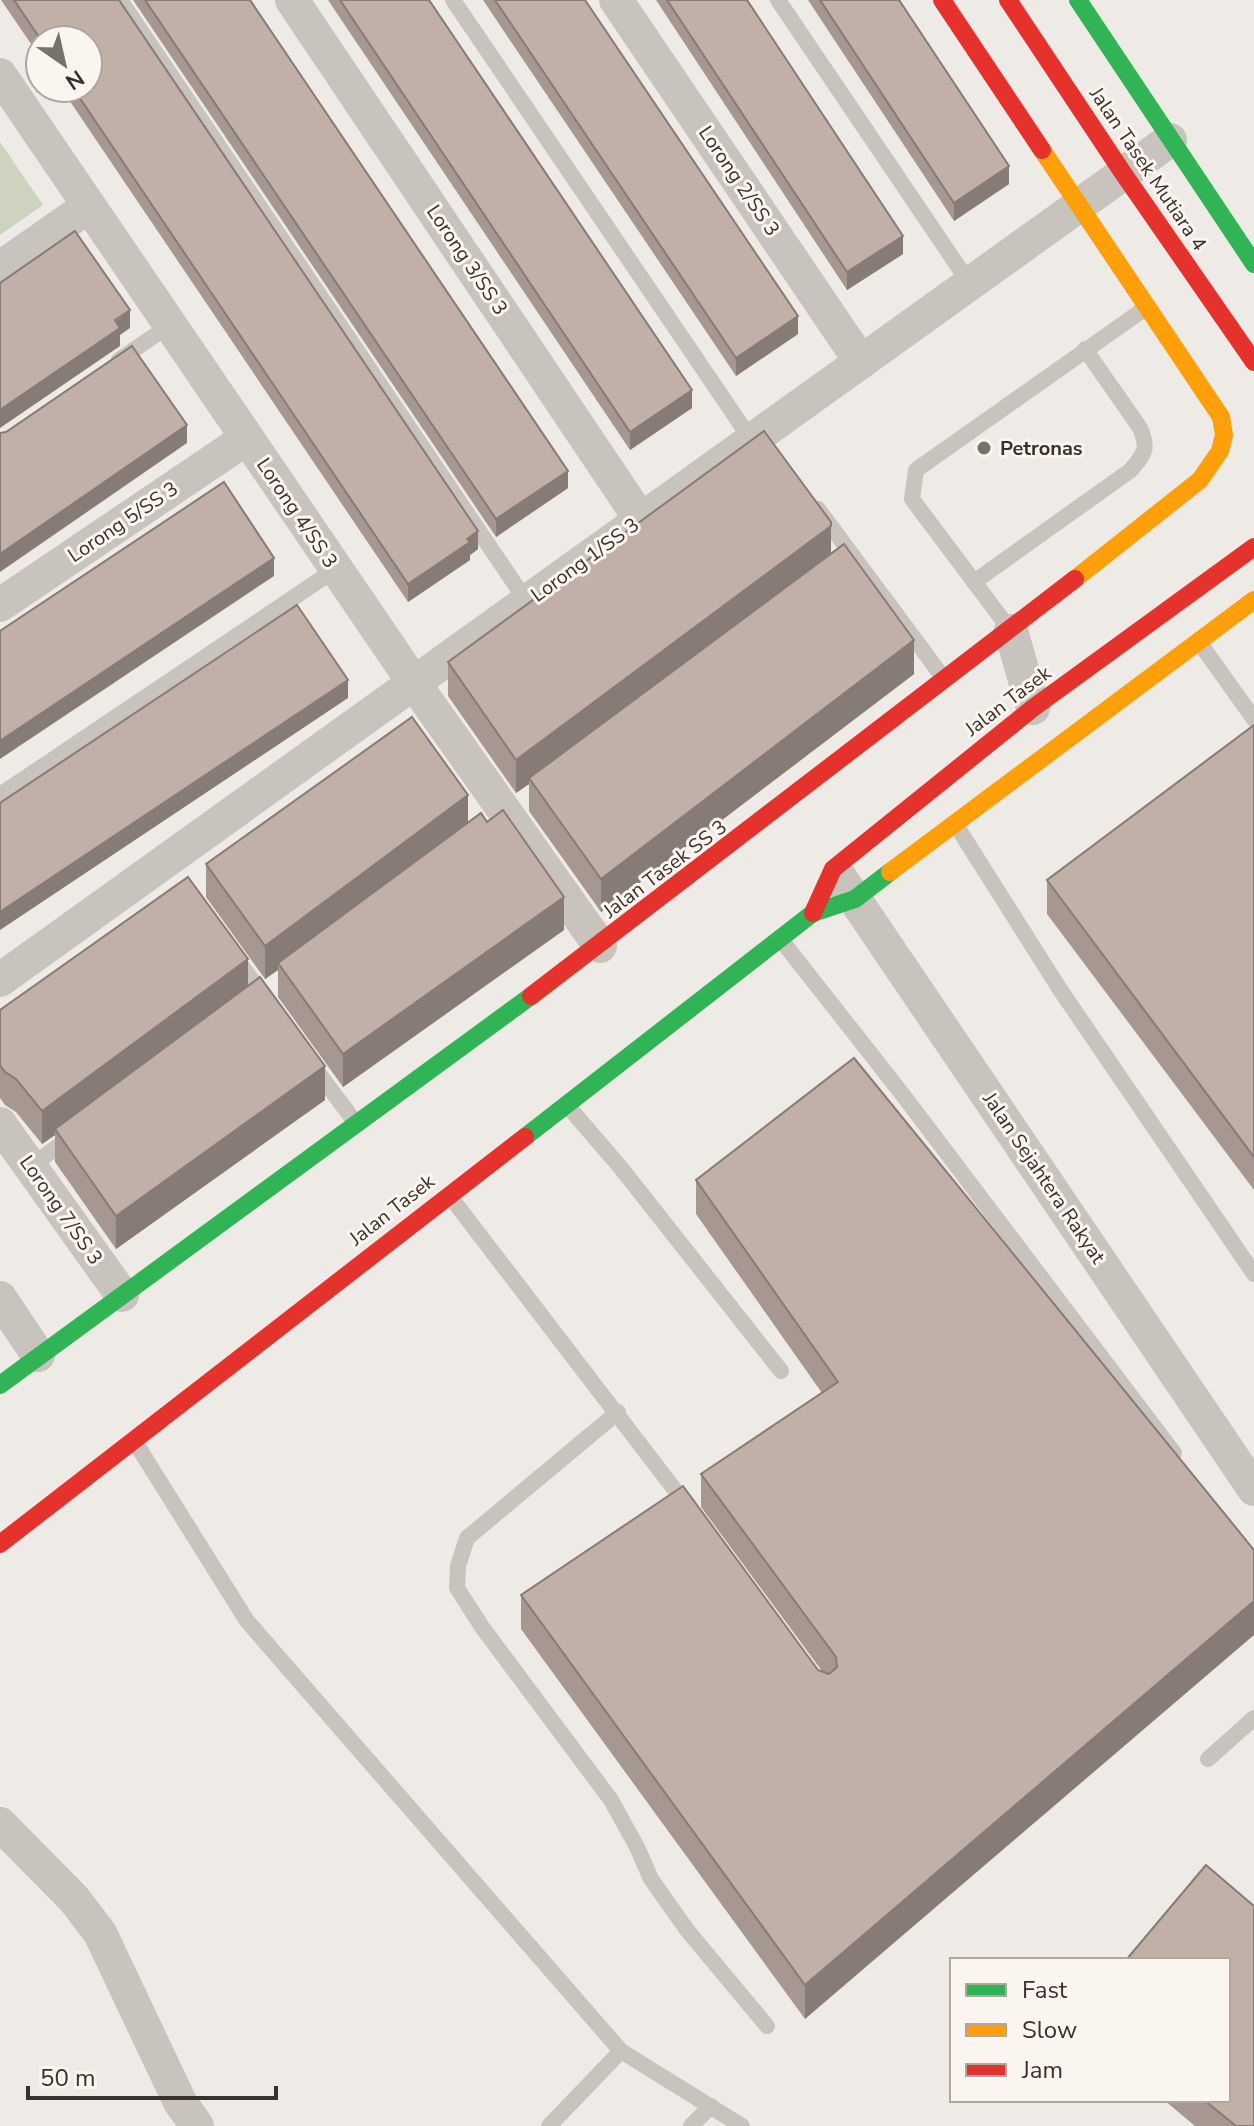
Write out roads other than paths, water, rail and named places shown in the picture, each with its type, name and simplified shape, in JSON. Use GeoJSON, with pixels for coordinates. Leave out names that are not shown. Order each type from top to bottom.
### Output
{"type":"FeatureCollection","features":[{"type":"Feature","properties":{"kind":"street","name":"Lorong 3/SS 3"},"geometry":{"type":"LineString","coordinates":[[292,0],[641,520]]}},
{"type":"Feature","properties":{"kind":"street","name":"Lorong 2/SS 3"},"geometry":{"type":"LineString","coordinates":[[616,0],[861,362]]}},
{"type":"Feature","properties":{"kind":"street"},"geometry":{"type":"LineString","coordinates":[[942,0],[1148,306]]}},
{"type":"Feature","properties":{"kind":"street","name":"Jalan Tasek Mutiara 4"},"geometry":{"type":"LineString","coordinates":[[1008,0],[1254,362]]}},
{"type":"Feature","properties":{"kind":"street","name":"Jalan Tasek Mutiara 4"},"geometry":{"type":"LineString","coordinates":[[1078,0],[1254,264]]}},
{"type":"Feature","properties":{"kind":"street","name":"Lorong 4/SS 3"},"geometry":{"type":"LineString","coordinates":[[0,75],[414,683],[600,946]]}},
{"type":"Feature","properties":{"kind":"street","name":"Lorong 1/SS 3"},"geometry":{"type":"LineString","coordinates":[[0,980],[170,867],[414,683],[641,520],[762,440],[861,362],[1170,140]]}},
{"type":"Feature","properties":{"kind":"street"},"geometry":{"type":"LineString","coordinates":[[0,268],[89,206]]}},
{"type":"Feature","properties":{"kind":"street","name":"Jalan Tasek SS 3"},"geometry":{"type":"LineString","coordinates":[[0,1385],[600,946],[1011,631],[1200,480],[1219,457],[1225,442],[1221,417],[1148,306]]}},
{"type":"Feature","properties":{"kind":"street","name":"Lorong 5/SS 3"},"geometry":{"type":"LineString","coordinates":[[0,605],[247,438]]}},
{"type":"Feature","properties":{"kind":"street","name":"Jalan Tasek"},"geometry":{"type":"LineString","coordinates":[[813,913],[833,869],[1033,708],[1254,547]]}},
{"type":"Feature","properties":{"kind":"street","name":"Jalan Tasek"},"geometry":{"type":"LineString","coordinates":[[0,1544],[813,913],[855,899],[1254,600]]}},
{"type":"Feature","properties":{"kind":"street"},"geometry":{"type":"LineString","coordinates":[[1011,631],[1033,708]]}},
{"type":"Feature","properties":{"kind":"street","name":"Jalan Sejahtera Rakyat"},"geometry":{"type":"LineString","coordinates":[[833,869],[1254,1489]]}},
{"type":"Feature","properties":{"kind":"street","name":"Lorong 7/SS 3"},"geometry":{"type":"LineString","coordinates":[[0,1124],[122,1295]]}},
{"type":"Feature","properties":{"kind":"street"},"geometry":{"type":"LineString","coordinates":[[0,1298],[38,1355]]}},
{"type":"Feature","properties":{"kind":"street"},"geometry":{"type":"LineString","coordinates":[[0,1824],[74,1899],[100,1933],[180,2102],[197,2126]]}},
{"type":"Feature","properties":{"kind":"lane"},"geometry":{"type":"LineString","coordinates":[[120,0],[527,602]]}},
{"type":"Feature","properties":{"kind":"lane"},"geometry":{"type":"LineString","coordinates":[[453,0],[762,440]]}},
{"type":"Feature","properties":{"kind":"lane"},"geometry":{"type":"LineString","coordinates":[[778,0],[970,284]]}},
{"type":"Feature","properties":{"kind":"lane"},"geometry":{"type":"LineString","coordinates":[[1011,631],[912,499],[916,470],[1148,306]]}},
{"type":"Feature","properties":{"kind":"lane"},"geometry":{"type":"LineString","coordinates":[[105,370],[170,325]]}},
{"type":"Feature","properties":{"kind":"lane"},"geometry":{"type":"LineString","coordinates":[[974,582],[1131,470],[1144,454],[1145,439],[1140,428],[1085,349]]}},
{"type":"Feature","properties":{"kind":"lane"},"geometry":{"type":"LineString","coordinates":[[808,495],[848,562],[946,681]]}},
{"type":"Feature","properties":{"kind":"lane"},"geometry":{"type":"LineString","coordinates":[[0,795],[336,569]]}},
{"type":"Feature","properties":{"kind":"lane"},"geometry":{"type":"LineString","coordinates":[[1198,640],[1254,719]]}},
{"type":"Feature","properties":{"kind":"lane"},"geometry":{"type":"LineString","coordinates":[[956,825],[1075,1012],[1254,1274]]}},
{"type":"Feature","properties":{"kind":"lane"},"geometry":{"type":"LineString","coordinates":[[779,939],[903,1095],[1182,1463]]}},
{"type":"Feature","properties":{"kind":"lane"},"geometry":{"type":"LineString","coordinates":[[227,946],[265,998]]}},
{"type":"Feature","properties":{"kind":"lane"},"geometry":{"type":"LineString","coordinates":[[300,1047],[356,1124]]}},
{"type":"Feature","properties":{"kind":"lane"},"geometry":{"type":"LineString","coordinates":[[565,1103],[621,1168],[781,1371]]}},
{"type":"Feature","properties":{"kind":"lane"},"geometry":{"type":"LineString","coordinates":[[30,1167],[91,1122]]}},
{"type":"Feature","properties":{"kind":"lane"},"geometry":{"type":"LineString","coordinates":[[448,1194],[697,1518]]}},
{"type":"Feature","properties":{"kind":"lane"},"geometry":{"type":"LineString","coordinates":[[618,1412],[467,1538],[458,1566],[457,1588],[482,1627],[611,1800],[651,1879],[687,1930],[767,2026]]}},
{"type":"Feature","properties":{"kind":"lane"},"geometry":{"type":"LineString","coordinates":[[134,1441],[247,1621],[621,2051],[742,2126]]}},
{"type":"Feature","properties":{"kind":"lane"},"geometry":{"type":"LineString","coordinates":[[1208,1759],[1254,1718]]}},
{"type":"Feature","properties":{"kind":"lane"},"geometry":{"type":"LineString","coordinates":[[549,2126],[621,2051]]}},
{"type":"Feature","properties":{"kind":"lane"},"geometry":{"type":"LineString","coordinates":[[691,2126],[711,2106]]}},
{"type":"Feature","properties":{"kind":"place","name":"Petronas"},"geometry":{"type":"Point","coordinates":[984,448]}}]}
